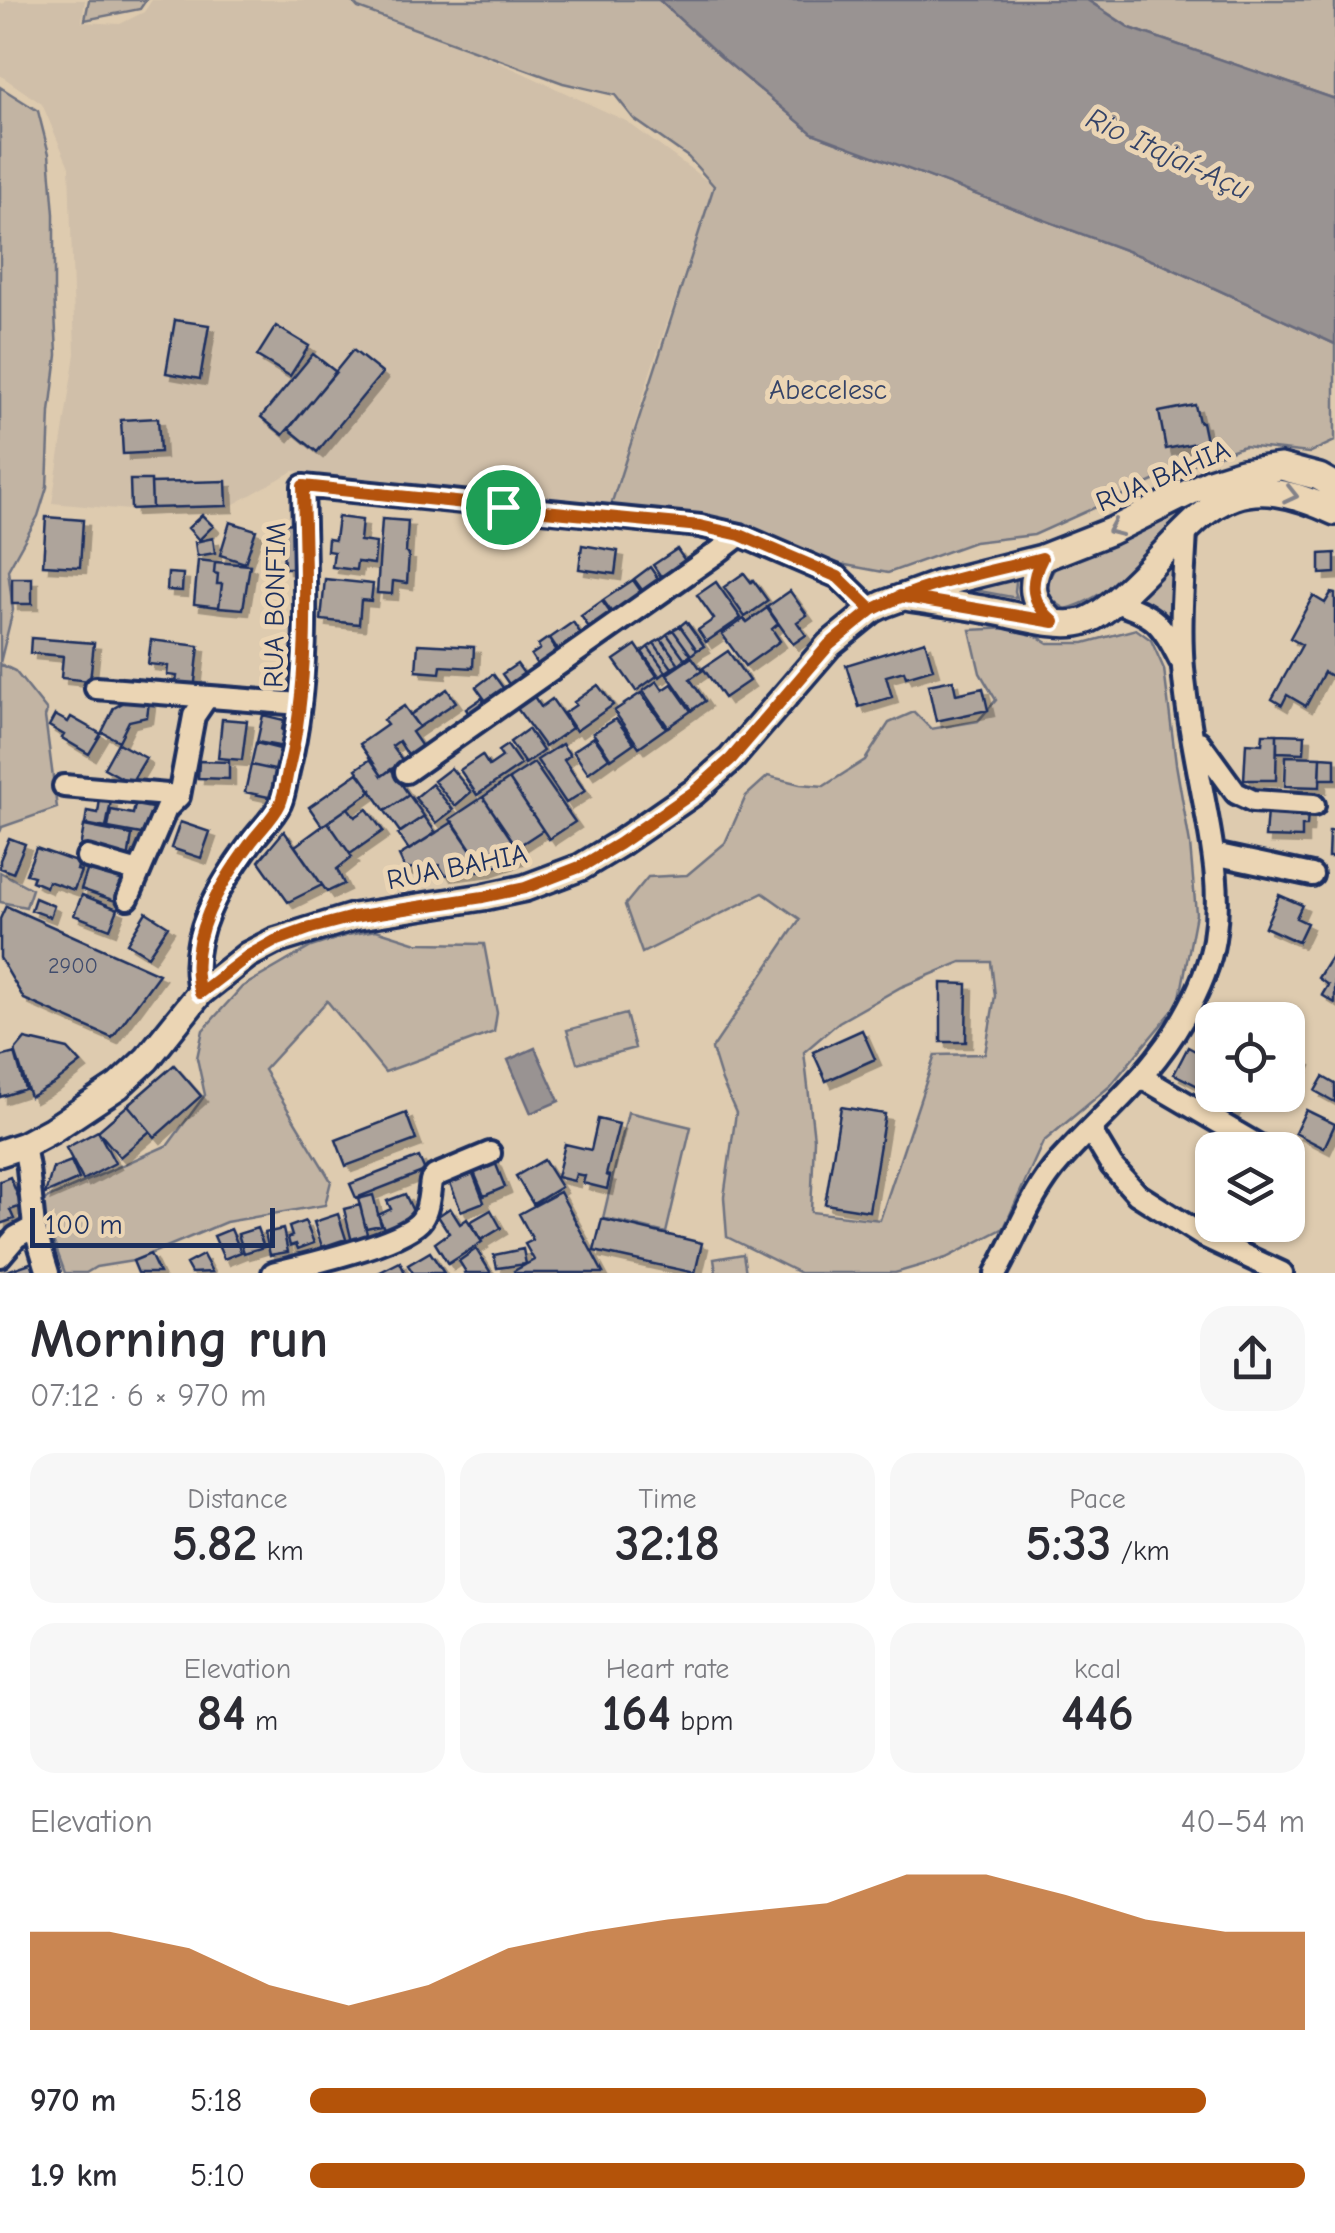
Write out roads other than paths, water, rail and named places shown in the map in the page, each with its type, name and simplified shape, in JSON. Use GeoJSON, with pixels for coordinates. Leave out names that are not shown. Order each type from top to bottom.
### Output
{"type":"FeatureCollection","features":[{"type":"Feature","properties":{"kind":"main road","name":"RUA BAHIA"},"geometry":{"type":"LineString","coordinates":[[12,1149],[76,1116],[118,1086],[147,1059],[200,993],[248,956],[275,941],[353,917],[525,888],[582,866],[619,844],[694,792],[731,759],[829,645],[872,610],[900,596],[1042,558],[1112,531],[1210,482],[1242,472],[1281,467],[1335,486]]}},
{"type":"Feature","properties":{"kind":"main road","name":"RUA BAHIA"},"geometry":{"type":"LineString","coordinates":[[900,596],[1054,622],[1083,622],[1114,602],[1213,506],[1237,494],[1267,490],[1307,499],[1335,512]]}},
{"type":"Feature","properties":{"kind":"main road"},"geometry":{"type":"LineString","coordinates":[[1042,558],[1034,572],[1032,588],[1036,602],[1054,622]]}},
{"type":"Feature","properties":{"kind":"street","name":"RUA BONFIM"},"geometry":{"type":"LineString","coordinates":[[200,993],[194,974],[206,914],[238,860],[280,804],[296,740],[306,618],[303,486],[700,526],[740,535],[838,577],[872,610]]}},
{"type":"Feature","properties":{"kind":"street"},"geometry":{"type":"LineString","coordinates":[[996,1273],[1031,1203],[1059,1162],[1143,1078],[1185,1016],[1214,944],[1218,890],[1214,854],[1182,664],[1186,530]]}},
{"type":"Feature","properties":{"kind":"street"},"geometry":{"type":"LineString","coordinates":[[406,772],[740,535]]}},
{"type":"Feature","properties":{"kind":"street"},"geometry":{"type":"LineString","coordinates":[[1114,602],[1152,618],[1166,632],[1182,664]]}},
{"type":"Feature","properties":{"kind":"street"},"geometry":{"type":"LineString","coordinates":[[96,688],[300,704]]}},
{"type":"Feature","properties":{"kind":"street"},"geometry":{"type":"LineString","coordinates":[[128,898],[166,809],[179,796],[194,716],[208,696]]}},
{"type":"Feature","properties":{"kind":"street"},"geometry":{"type":"LineString","coordinates":[[1192,730],[1236,793],[1253,801],[1314,804]]}},
{"type":"Feature","properties":{"kind":"street"},"geometry":{"type":"LineString","coordinates":[[64,786],[179,796]]}},
{"type":"Feature","properties":{"kind":"street"},"geometry":{"type":"LineString","coordinates":[[1214,854],[1312,875]]}},
{"type":"Feature","properties":{"kind":"street"},"geometry":{"type":"LineString","coordinates":[[87,857],[139,872]]}},
{"type":"Feature","properties":{"kind":"street"},"geometry":{"type":"LineString","coordinates":[[1143,1078],[1235,1132]]}},
{"type":"Feature","properties":{"kind":"street"},"geometry":{"type":"LineString","coordinates":[[1091,1131],[1112,1166],[1137,1194],[1204,1236],[1282,1273]]}},
{"type":"Feature","properties":{"kind":"street"},"geometry":{"type":"LineString","coordinates":[[12,1149],[28,1168],[34,1227],[48,1273]]}},
{"type":"Feature","properties":{"kind":"street"},"geometry":{"type":"LineString","coordinates":[[273,1273],[366,1249],[416,1226],[424,1217],[435,1176],[490,1153]]}},
{"type":"Feature","properties":{"kind":"street"},"geometry":{"type":"LineString","coordinates":[[0,1256],[16,1237],[34,1227]]}},
{"type":"Feature","properties":{"kind":"water","name":"Rio Itajaí-Açu"},"geometry":{"type":"Polygon","coordinates":[[[659,0],[1087,0],[1130,28],[1335,99],[1335,344],[1162,264],[812,133],[659,0]]]}},
{"type":"Feature","properties":{"kind":"water"},"geometry":{"type":"Polygon","coordinates":[[[535,1048],[559,1101],[531,1113],[508,1060],[535,1048]]]}},
{"type":"Feature","properties":{"kind":"park label","name":"Abecelesc"},"geometry":{"type":"Point","coordinates":[828,390]}}]}
